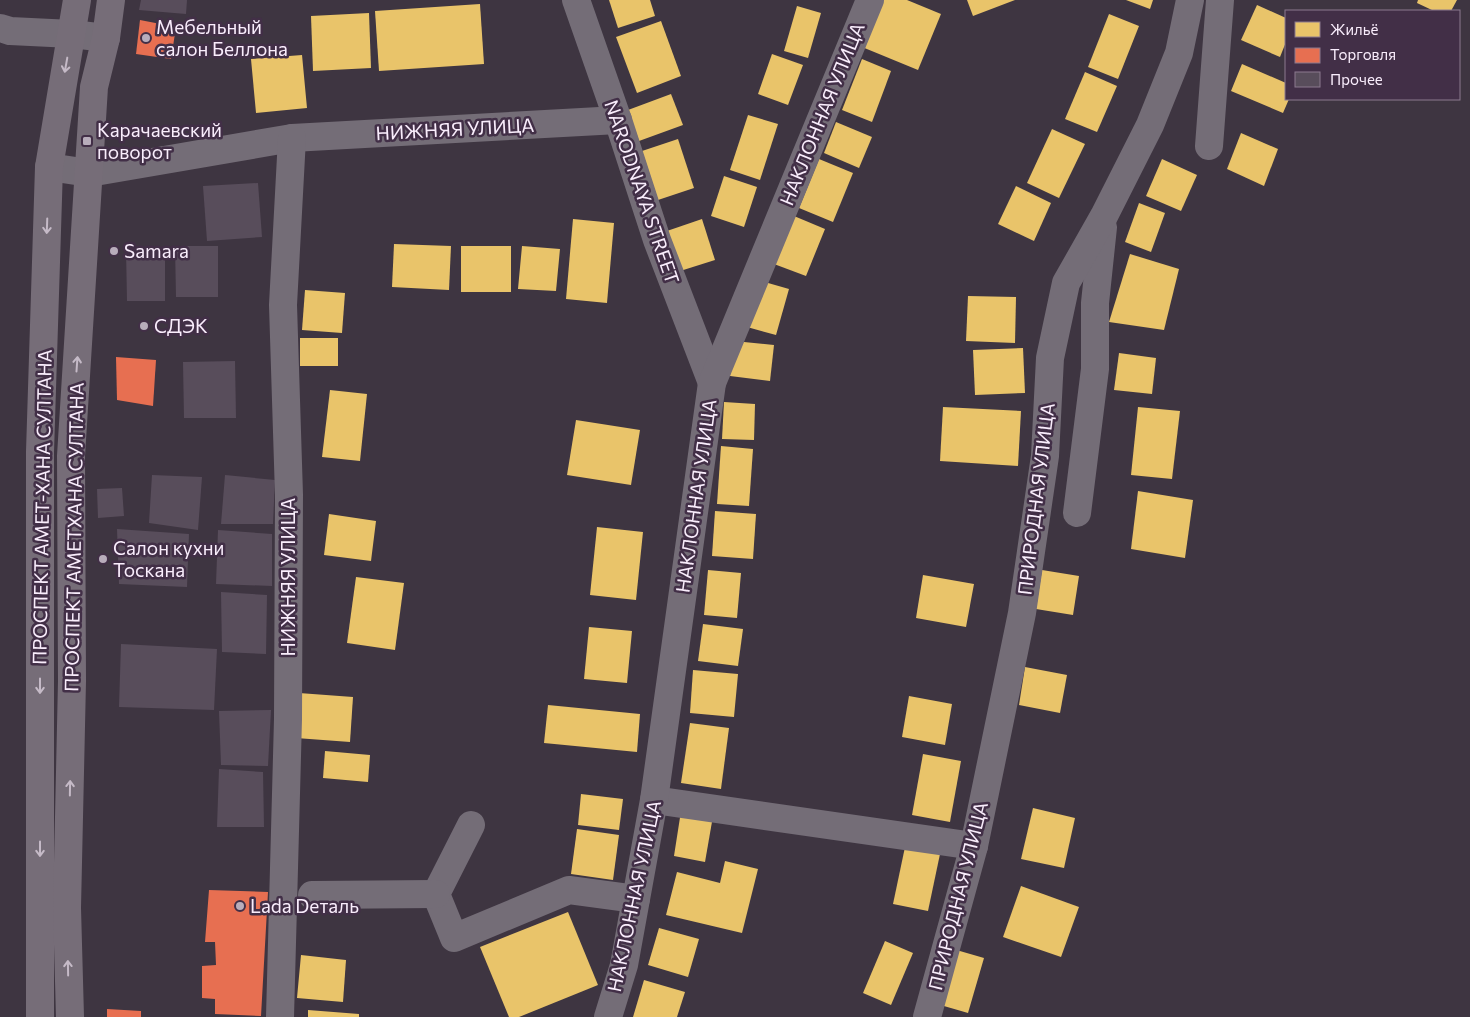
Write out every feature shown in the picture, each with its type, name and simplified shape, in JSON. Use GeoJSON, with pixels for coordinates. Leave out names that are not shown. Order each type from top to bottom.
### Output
{"type":"FeatureCollection","features":[{"type":"Feature","properties":{"kind":"main road","name":"ПРОСПЕКТ АМЕТ-ХАНА СУЛТАНА"},"geometry":{"type":"LineString","coordinates":[[40,1017],[40,452],[49,167],[77,0]]}},
{"type":"Feature","properties":{"kind":"main road","name":"ПРОСПЕКТ АМЕТХАНА СУЛТАНА"},"geometry":{"type":"LineString","coordinates":[[70,1017],[67,908],[72,681],[71,456],[94,87],[106,38],[111,0]]}},
{"type":"Feature","properties":{"kind":"street","name":"NARODNAYA STREET"},"geometry":{"type":"LineString","coordinates":[[576,0],[657,240],[712,382]]}},
{"type":"Feature","properties":{"kind":"street","name":"НАКЛОННАЯ УЛИЦА"},"geometry":{"type":"LineString","coordinates":[[608,1017],[624,965],[654,800],[712,382],[870,0]]}},
{"type":"Feature","properties":{"kind":"street","name":"ПРИРОДНАЯ УЛИЦА"},"geometry":{"type":"LineString","coordinates":[[927,1017],[974,846],[1022,613],[1045,456],[1050,358],[1066,283],[1104,216],[1150,124],[1179,53],[1190,0]]}},
{"type":"Feature","properties":{"kind":"street"},"geometry":{"type":"LineString","coordinates":[[1209,146],[1220,0]]}},
{"type":"Feature","properties":{"kind":"street"},"geometry":{"type":"LineString","coordinates":[[5,30],[106,38]]}},
{"type":"Feature","properties":{"kind":"street","name":"НИЖНЯЯ УЛИЦА"},"geometry":{"type":"LineString","coordinates":[[49,167],[89,173],[292,138],[618,120]]}},
{"type":"Feature","properties":{"kind":"street","name":"НИЖНЯЯ УЛИЦА"},"geometry":{"type":"LineString","coordinates":[[280,1017],[288,719],[289,495],[283,305],[292,138]]}},
{"type":"Feature","properties":{"kind":"street"},"geometry":{"type":"LineString","coordinates":[[1077,513],[1095,368],[1095,303],[1104,216]]}},
{"type":"Feature","properties":{"kind":"street"},"geometry":{"type":"LineString","coordinates":[[654,800],[974,846]]}},
{"type":"Feature","properties":{"kind":"street"},"geometry":{"type":"LineString","coordinates":[[471,825],[436,894],[454,938],[569,890],[636,899]]}},
{"type":"Feature","properties":{"kind":"street"},"geometry":{"type":"LineString","coordinates":[[312,895],[436,894]]}},
{"type":"Feature","properties":{"kind":"building: Жильё"},"geometry":{"type":"Polygon","coordinates":[[[609,0],[650,0],[655,16],[618,28],[609,0]]]}},
{"type":"Feature","properties":{"kind":"building: Жильё"},"geometry":{"type":"Polygon","coordinates":[[[882,0],[907,0],[941,14],[918,70],[862,47],[882,0]]]}},
{"type":"Feature","properties":{"kind":"building: Жильё"},"geometry":{"type":"Polygon","coordinates":[[[967,0],[1015,0],[973,16],[967,0]]]}},
{"type":"Feature","properties":{"kind":"building: Жильё"},"geometry":{"type":"Polygon","coordinates":[[[1126,0],[1153,0],[1150,9],[1126,0]]]}},
{"type":"Feature","properties":{"kind":"building: Жильё"},"geometry":{"type":"Polygon","coordinates":[[[1418,0],[1457,0],[1452,10],[1432,10],[1417,3],[1418,0]]]}},
{"type":"Feature","properties":{"kind":"building: Жильё"},"geometry":{"type":"Polygon","coordinates":[[[480,4],[484,64],[379,71],[375,11],[480,4]]]}},
{"type":"Feature","properties":{"kind":"building: Жильё"},"geometry":{"type":"Polygon","coordinates":[[[1257,5],[1285,18],[1285,44],[1280,57],[1241,40],[1257,5]]]}},
{"type":"Feature","properties":{"kind":"building: Жильё"},"geometry":{"type":"Polygon","coordinates":[[[797,6],[821,13],[808,58],[784,51],[797,6]]]}},
{"type":"Feature","properties":{"kind":"building: Жильё"},"geometry":{"type":"Polygon","coordinates":[[[369,13],[371,68],[313,71],[311,16],[369,13]]]}},
{"type":"Feature","properties":{"kind":"building: Жильё"},"geometry":{"type":"Polygon","coordinates":[[[1109,14],[1139,26],[1118,79],[1088,67],[1109,14]]]}},
{"type":"Feature","properties":{"kind":"building: Жильё"},"geometry":{"type":"Polygon","coordinates":[[[661,21],[681,76],[637,93],[616,37],[661,21]]]}},
{"type":"Feature","properties":{"kind":"building: Жильё"},"geometry":{"type":"Polygon","coordinates":[[[772,54],[803,65],[788,105],[758,94],[772,54]]]}},
{"type":"Feature","properties":{"kind":"building: Жильё"},"geometry":{"type":"Polygon","coordinates":[[[302,55],[307,108],[256,113],[251,59],[302,55]]]}},
{"type":"Feature","properties":{"kind":"building: Жильё"},"geometry":{"type":"Polygon","coordinates":[[[862,59],[891,71],[872,122],[842,110],[862,59]]]}},
{"type":"Feature","properties":{"kind":"building: Жильё"},"geometry":{"type":"Polygon","coordinates":[[[1242,64],[1285,83],[1285,100],[1289,100],[1283,113],[1231,91],[1242,64]]]}},
{"type":"Feature","properties":{"kind":"building: Жильё"},"geometry":{"type":"Polygon","coordinates":[[[1085,72],[1117,86],[1097,132],[1065,119],[1085,72]]]}},
{"type":"Feature","properties":{"kind":"building: Жильё"},"geometry":{"type":"Polygon","coordinates":[[[671,94],[683,125],[639,141],[628,110],[671,94]]]}},
{"type":"Feature","properties":{"kind":"building: Жильё"},"geometry":{"type":"Polygon","coordinates":[[[748,115],[778,124],[760,180],[730,170],[748,115]]]}},
{"type":"Feature","properties":{"kind":"building: Жильё"},"geometry":{"type":"Polygon","coordinates":[[[836,122],[872,137],[859,168],[824,153],[836,122]]]}},
{"type":"Feature","properties":{"kind":"building: Жильё"},"geometry":{"type":"Polygon","coordinates":[[[1052,129],[1085,144],[1059,198],[1027,183],[1052,129]]]}},
{"type":"Feature","properties":{"kind":"building: Жильё"},"geometry":{"type":"Polygon","coordinates":[[[1241,133],[1278,149],[1264,186],[1227,169],[1241,133]]]}},
{"type":"Feature","properties":{"kind":"building: Жильё"},"geometry":{"type":"Polygon","coordinates":[[[678,139],[694,188],[658,200],[642,151],[678,139]]]}},
{"type":"Feature","properties":{"kind":"building: Жильё"},"geometry":{"type":"Polygon","coordinates":[[[819,159],[853,173],[833,222],[799,208],[819,159]]]}},
{"type":"Feature","properties":{"kind":"building: Жильё"},"geometry":{"type":"Polygon","coordinates":[[[1162,159],[1197,175],[1181,211],[1146,196],[1162,159]]]}},
{"type":"Feature","properties":{"kind":"building: Жильё"},"geometry":{"type":"Polygon","coordinates":[[[724,176],[757,187],[744,227],[711,216],[724,176]]]}},
{"type":"Feature","properties":{"kind":"building: Жильё"},"geometry":{"type":"Polygon","coordinates":[[[1016,186],[1051,203],[1034,241],[998,224],[1016,186]]]}},
{"type":"Feature","properties":{"kind":"building: Жильё"},"geometry":{"type":"Polygon","coordinates":[[[1139,203],[1165,213],[1151,252],[1125,242],[1139,203]]]}},
{"type":"Feature","properties":{"kind":"building: Жильё"},"geometry":{"type":"Polygon","coordinates":[[[794,216],[825,229],[806,276],[774,264],[794,216]]]}},
{"type":"Feature","properties":{"kind":"building: Жильё"},"geometry":{"type":"Polygon","coordinates":[[[573,219],[614,223],[607,303],[566,299],[573,219]]]}},
{"type":"Feature","properties":{"kind":"building: Жильё"},"geometry":{"type":"Polygon","coordinates":[[[702,219],[715,260],[677,272],[664,232],[702,219]]]}},
{"type":"Feature","properties":{"kind":"building: Жильё"},"geometry":{"type":"Polygon","coordinates":[[[394,244],[451,246],[449,290],[392,287],[394,244]]]}},
{"type":"Feature","properties":{"kind":"building: Жильё"},"geometry":{"type":"Polygon","coordinates":[[[461,246],[511,246],[511,292],[461,292],[461,246]]]}},
{"type":"Feature","properties":{"kind":"building: Жильё"},"geometry":{"type":"Polygon","coordinates":[[[522,246],[560,249],[556,291],[518,289],[522,246]]]}},
{"type":"Feature","properties":{"kind":"building: Жильё"},"geometry":{"type":"Polygon","coordinates":[[[1130,254],[1179,269],[1164,330],[1109,322],[1130,254]]]}},
{"type":"Feature","properties":{"kind":"building: Жильё"},"geometry":{"type":"Polygon","coordinates":[[[761,281],[789,289],[776,335],[747,327],[761,281]]]}},
{"type":"Feature","properties":{"kind":"building: Жильё"},"geometry":{"type":"Polygon","coordinates":[[[305,290],[345,293],[342,333],[302,330],[305,290]]]}},
{"type":"Feature","properties":{"kind":"building: Жильё"},"geometry":{"type":"Polygon","coordinates":[[[968,296],[1016,297],[1015,343],[966,341],[968,296]]]}},
{"type":"Feature","properties":{"kind":"building: Жильё"},"geometry":{"type":"Polygon","coordinates":[[[300,338],[338,338],[338,366],[300,366],[300,338]]]}},
{"type":"Feature","properties":{"kind":"building: Жильё"},"geometry":{"type":"Polygon","coordinates":[[[734,341],[774,345],[770,381],[730,376],[734,341]]]}},
{"type":"Feature","properties":{"kind":"building: Жильё"},"geometry":{"type":"Polygon","coordinates":[[[1023,348],[1025,393],[975,395],[973,350],[1023,348]]]}},
{"type":"Feature","properties":{"kind":"building: Жильё"},"geometry":{"type":"Polygon","coordinates":[[[1119,353],[1156,358],[1152,394],[1114,390],[1119,353]]]}},
{"type":"Feature","properties":{"kind":"building: Жильё"},"geometry":{"type":"Polygon","coordinates":[[[330,390],[367,394],[360,461],[322,457],[330,390]]]}},
{"type":"Feature","properties":{"kind":"building: Жильё"},"geometry":{"type":"Polygon","coordinates":[[[724,402],[755,404],[754,440],[722,439],[724,402]]]}},
{"type":"Feature","properties":{"kind":"building: Жильё"},"geometry":{"type":"Polygon","coordinates":[[[943,407],[1021,411],[1018,466],[940,461],[943,407]]]}},
{"type":"Feature","properties":{"kind":"building: Жильё"},"geometry":{"type":"Polygon","coordinates":[[[1138,407],[1180,411],[1172,479],[1131,475],[1138,407]]]}},
{"type":"Feature","properties":{"kind":"building: Жильё"},"geometry":{"type":"Polygon","coordinates":[[[576,420],[640,430],[631,485],[567,475],[576,420]]]}},
{"type":"Feature","properties":{"kind":"building: Жильё"},"geometry":{"type":"Polygon","coordinates":[[[721,446],[753,449],[749,506],[717,504],[721,446]]]}},
{"type":"Feature","properties":{"kind":"building: Жильё"},"geometry":{"type":"Polygon","coordinates":[[[1138,491],[1193,500],[1185,558],[1131,549],[1138,491]]]}},
{"type":"Feature","properties":{"kind":"building: Жильё"},"geometry":{"type":"Polygon","coordinates":[[[715,511],[756,514],[753,559],[712,556],[715,511]]]}},
{"type":"Feature","properties":{"kind":"building: Жильё"},"geometry":{"type":"Polygon","coordinates":[[[329,514],[376,521],[371,561],[324,555],[329,514]]]}},
{"type":"Feature","properties":{"kind":"building: Жильё"},"geometry":{"type":"Polygon","coordinates":[[[597,527],[643,532],[636,600],[590,595],[597,527]]]}},
{"type":"Feature","properties":{"kind":"building: Жильё"},"geometry":{"type":"Polygon","coordinates":[[[708,570],[741,573],[737,618],[704,615],[708,570]]]}},
{"type":"Feature","properties":{"kind":"building: Жильё"},"geometry":{"type":"Polygon","coordinates":[[[1042,570],[1079,576],[1073,615],[1036,609],[1042,570]]]}},
{"type":"Feature","properties":{"kind":"building: Жильё"},"geometry":{"type":"Polygon","coordinates":[[[923,575],[974,584],[966,627],[916,618],[923,575]]]}},
{"type":"Feature","properties":{"kind":"building: Жильё"},"geometry":{"type":"Polygon","coordinates":[[[356,577],[404,583],[395,650],[347,643],[356,577]]]}},
{"type":"Feature","properties":{"kind":"building: Жильё"},"geometry":{"type":"Polygon","coordinates":[[[703,624],[743,629],[738,666],[698,661],[703,624]]]}},
{"type":"Feature","properties":{"kind":"building: Жильё"},"geometry":{"type":"Polygon","coordinates":[[[589,627],[632,631],[627,683],[584,679],[589,627]]]}},
{"type":"Feature","properties":{"kind":"building: Жильё"},"geometry":{"type":"Polygon","coordinates":[[[1025,667],[1067,675],[1060,713],[1019,705],[1025,667]]]}},
{"type":"Feature","properties":{"kind":"building: Жильё"},"geometry":{"type":"Polygon","coordinates":[[[693,670],[738,674],[734,717],[690,713],[693,670]]]}},
{"type":"Feature","properties":{"kind":"building: Жильё"},"geometry":{"type":"Polygon","coordinates":[[[299,693],[353,697],[350,742],[296,738],[299,693]]]}},
{"type":"Feature","properties":{"kind":"building: Жильё"},"geometry":{"type":"Polygon","coordinates":[[[909,696],[952,704],[945,745],[902,737],[909,696]]]}},
{"type":"Feature","properties":{"kind":"building: Жильё"},"geometry":{"type":"Polygon","coordinates":[[[548,705],[640,714],[637,752],[544,743],[548,705]]]}},
{"type":"Feature","properties":{"kind":"building: Жильё"},"geometry":{"type":"Polygon","coordinates":[[[690,723],[729,728],[721,789],[681,783],[690,723]]]}},
{"type":"Feature","properties":{"kind":"building: Жильё"},"geometry":{"type":"Polygon","coordinates":[[[325,751],[370,755],[368,782],[323,778],[325,751]]]}},
{"type":"Feature","properties":{"kind":"building: Жильё"},"geometry":{"type":"Polygon","coordinates":[[[923,754],[961,761],[950,822],[912,815],[923,754]]]}},
{"type":"Feature","properties":{"kind":"building: Жильё"},"geometry":{"type":"Polygon","coordinates":[[[581,794],[623,799],[619,830],[578,825],[581,794]]]}},
{"type":"Feature","properties":{"kind":"building: Жильё"},"geometry":{"type":"Polygon","coordinates":[[[1033,808],[1075,818],[1064,868],[1021,859],[1033,808]]]}},
{"type":"Feature","properties":{"kind":"building: Жильё"},"geometry":{"type":"Polygon","coordinates":[[[681,811],[713,816],[705,862],[674,856],[681,811]]]}},
{"type":"Feature","properties":{"kind":"building: Жильё"},"geometry":{"type":"Polygon","coordinates":[[[577,829],[619,835],[613,880],[571,874],[577,829]]]}},
{"type":"Feature","properties":{"kind":"building: Жильё"},"geometry":{"type":"Polygon","coordinates":[[[905,847],[940,854],[928,911],[893,904],[905,847]]]}},
{"type":"Feature","properties":{"kind":"building: Жильё"},"geometry":{"type":"Polygon","coordinates":[[[725,861],[758,869],[742,933],[666,915],[677,872],[720,883],[725,861]]]}},
{"type":"Feature","properties":{"kind":"building: Жильё"},"geometry":{"type":"Polygon","coordinates":[[[1021,886],[1079,907],[1061,957],[1003,937],[1021,886]]]}},
{"type":"Feature","properties":{"kind":"building: Жильё"},"geometry":{"type":"Polygon","coordinates":[[[568,912],[598,985],[519,1017],[509,1017],[480,947],[568,912]]]}},
{"type":"Feature","properties":{"kind":"building: Жильё"},"geometry":{"type":"Polygon","coordinates":[[[659,928],[699,939],[688,977],[648,965],[659,928]]]}},
{"type":"Feature","properties":{"kind":"building: Жильё"},"geometry":{"type":"Polygon","coordinates":[[[885,941],[913,953],[891,1005],[863,993],[885,941]]]}},
{"type":"Feature","properties":{"kind":"building: Жильё"},"geometry":{"type":"Polygon","coordinates":[[[953,949],[984,958],[968,1013],[937,1004],[953,949]]]}},
{"type":"Feature","properties":{"kind":"building: Жильё"},"geometry":{"type":"Polygon","coordinates":[[[301,955],[346,960],[343,1002],[297,998],[301,955]]]}},
{"type":"Feature","properties":{"kind":"building: Жильё"},"geometry":{"type":"Polygon","coordinates":[[[644,980],[685,992],[677,1017],[633,1017],[644,980]]]}},
{"type":"Feature","properties":{"kind":"building: Жильё"},"geometry":{"type":"Polygon","coordinates":[[[308,1010],[359,1014],[359,1017],[308,1017],[308,1010]]]}},
{"type":"Feature","properties":{"kind":"building: Торговля"},"geometry":{"type":"Polygon","coordinates":[[[140,20],[176,27],[171,59],[136,54],[140,20]]]}},
{"type":"Feature","properties":{"kind":"building: Торговля"},"geometry":{"type":"Polygon","coordinates":[[[116,357],[156,360],[153,406],[117,400],[116,357]]]}},
{"type":"Feature","properties":{"kind":"building: Торговля"},"geometry":{"type":"Polygon","coordinates":[[[209,890],[268,892],[261,1016],[215,1014],[215,999],[202,998],[202,966],[216,965],[215,942],[205,942],[209,890]]]}},
{"type":"Feature","properties":{"kind":"building: Торговля"},"geometry":{"type":"Polygon","coordinates":[[[107,1009],[141,1011],[141,1017],[107,1017],[107,1009]]]}},
{"type":"Feature","properties":{"kind":"building: Прочее"},"geometry":{"type":"Polygon","coordinates":[[[141,0],[187,0],[186,14],[139,10],[141,0]]]}},
{"type":"Feature","properties":{"kind":"building: Прочее"},"geometry":{"type":"Polygon","coordinates":[[[258,183],[262,237],[207,241],[203,186],[258,183]]]}},
{"type":"Feature","properties":{"kind":"building: Прочее"},"geometry":{"type":"Polygon","coordinates":[[[175,246],[218,246],[218,297],[176,297],[175,246]]]}},
{"type":"Feature","properties":{"kind":"building: Прочее"},"geometry":{"type":"Polygon","coordinates":[[[126,248],[165,248],[165,301],[127,301],[126,248]]]}},
{"type":"Feature","properties":{"kind":"building: Прочее"},"geometry":{"type":"Polygon","coordinates":[[[235,361],[236,418],[184,418],[183,362],[235,361]]]}},
{"type":"Feature","properties":{"kind":"building: Прочее"},"geometry":{"type":"Polygon","coordinates":[[[152,475],[202,477],[198,530],[149,523],[152,475]]]}},
{"type":"Feature","properties":{"kind":"building: Прочее"},"geometry":{"type":"Polygon","coordinates":[[[225,475],[275,480],[273,524],[221,524],[225,475]]]}},
{"type":"Feature","properties":{"kind":"building: Прочее"},"geometry":{"type":"Polygon","coordinates":[[[122,488],[124,516],[98,518],[97,489],[122,488]]]}},
{"type":"Feature","properties":{"kind":"building: Прочее"},"geometry":{"type":"Polygon","coordinates":[[[117,529],[189,534],[187,587],[119,584],[117,529]]]}},
{"type":"Feature","properties":{"kind":"building: Прочее"},"geometry":{"type":"Polygon","coordinates":[[[218,530],[272,534],[272,586],[216,584],[218,530]]]}},
{"type":"Feature","properties":{"kind":"building: Прочее"},"geometry":{"type":"Polygon","coordinates":[[[221,592],[267,595],[266,654],[222,652],[221,592]]]}},
{"type":"Feature","properties":{"kind":"building: Прочее"},"geometry":{"type":"Polygon","coordinates":[[[121,644],[217,649],[214,710],[119,707],[121,644]]]}},
{"type":"Feature","properties":{"kind":"building: Прочее"},"geometry":{"type":"Polygon","coordinates":[[[271,710],[268,766],[221,765],[219,711],[271,710]]]}},
{"type":"Feature","properties":{"kind":"building: Прочее"},"geometry":{"type":"Polygon","coordinates":[[[219,769],[263,772],[264,827],[217,827],[219,769]]]}},
{"type":"Feature","properties":{"kind":"place","name":"Мебельный салон Беллона"},"geometry":{"type":"Point","coordinates":[146,38]}},
{"type":"Feature","properties":{"kind":"place","name":"Карачаевский поворот"},"geometry":{"type":"Point","coordinates":[87,141]}},
{"type":"Feature","properties":{"kind":"place","name":"Samara"},"geometry":{"type":"Point","coordinates":[114,251]}},
{"type":"Feature","properties":{"kind":"place","name":"СДЭК"},"geometry":{"type":"Point","coordinates":[144,326]}},
{"type":"Feature","properties":{"kind":"place","name":"Салон кухни Тоскана"},"geometry":{"type":"Point","coordinates":[103,559]}},
{"type":"Feature","properties":{"kind":"place","name":"Lada Dеталь"},"geometry":{"type":"Point","coordinates":[240,906]}}]}
